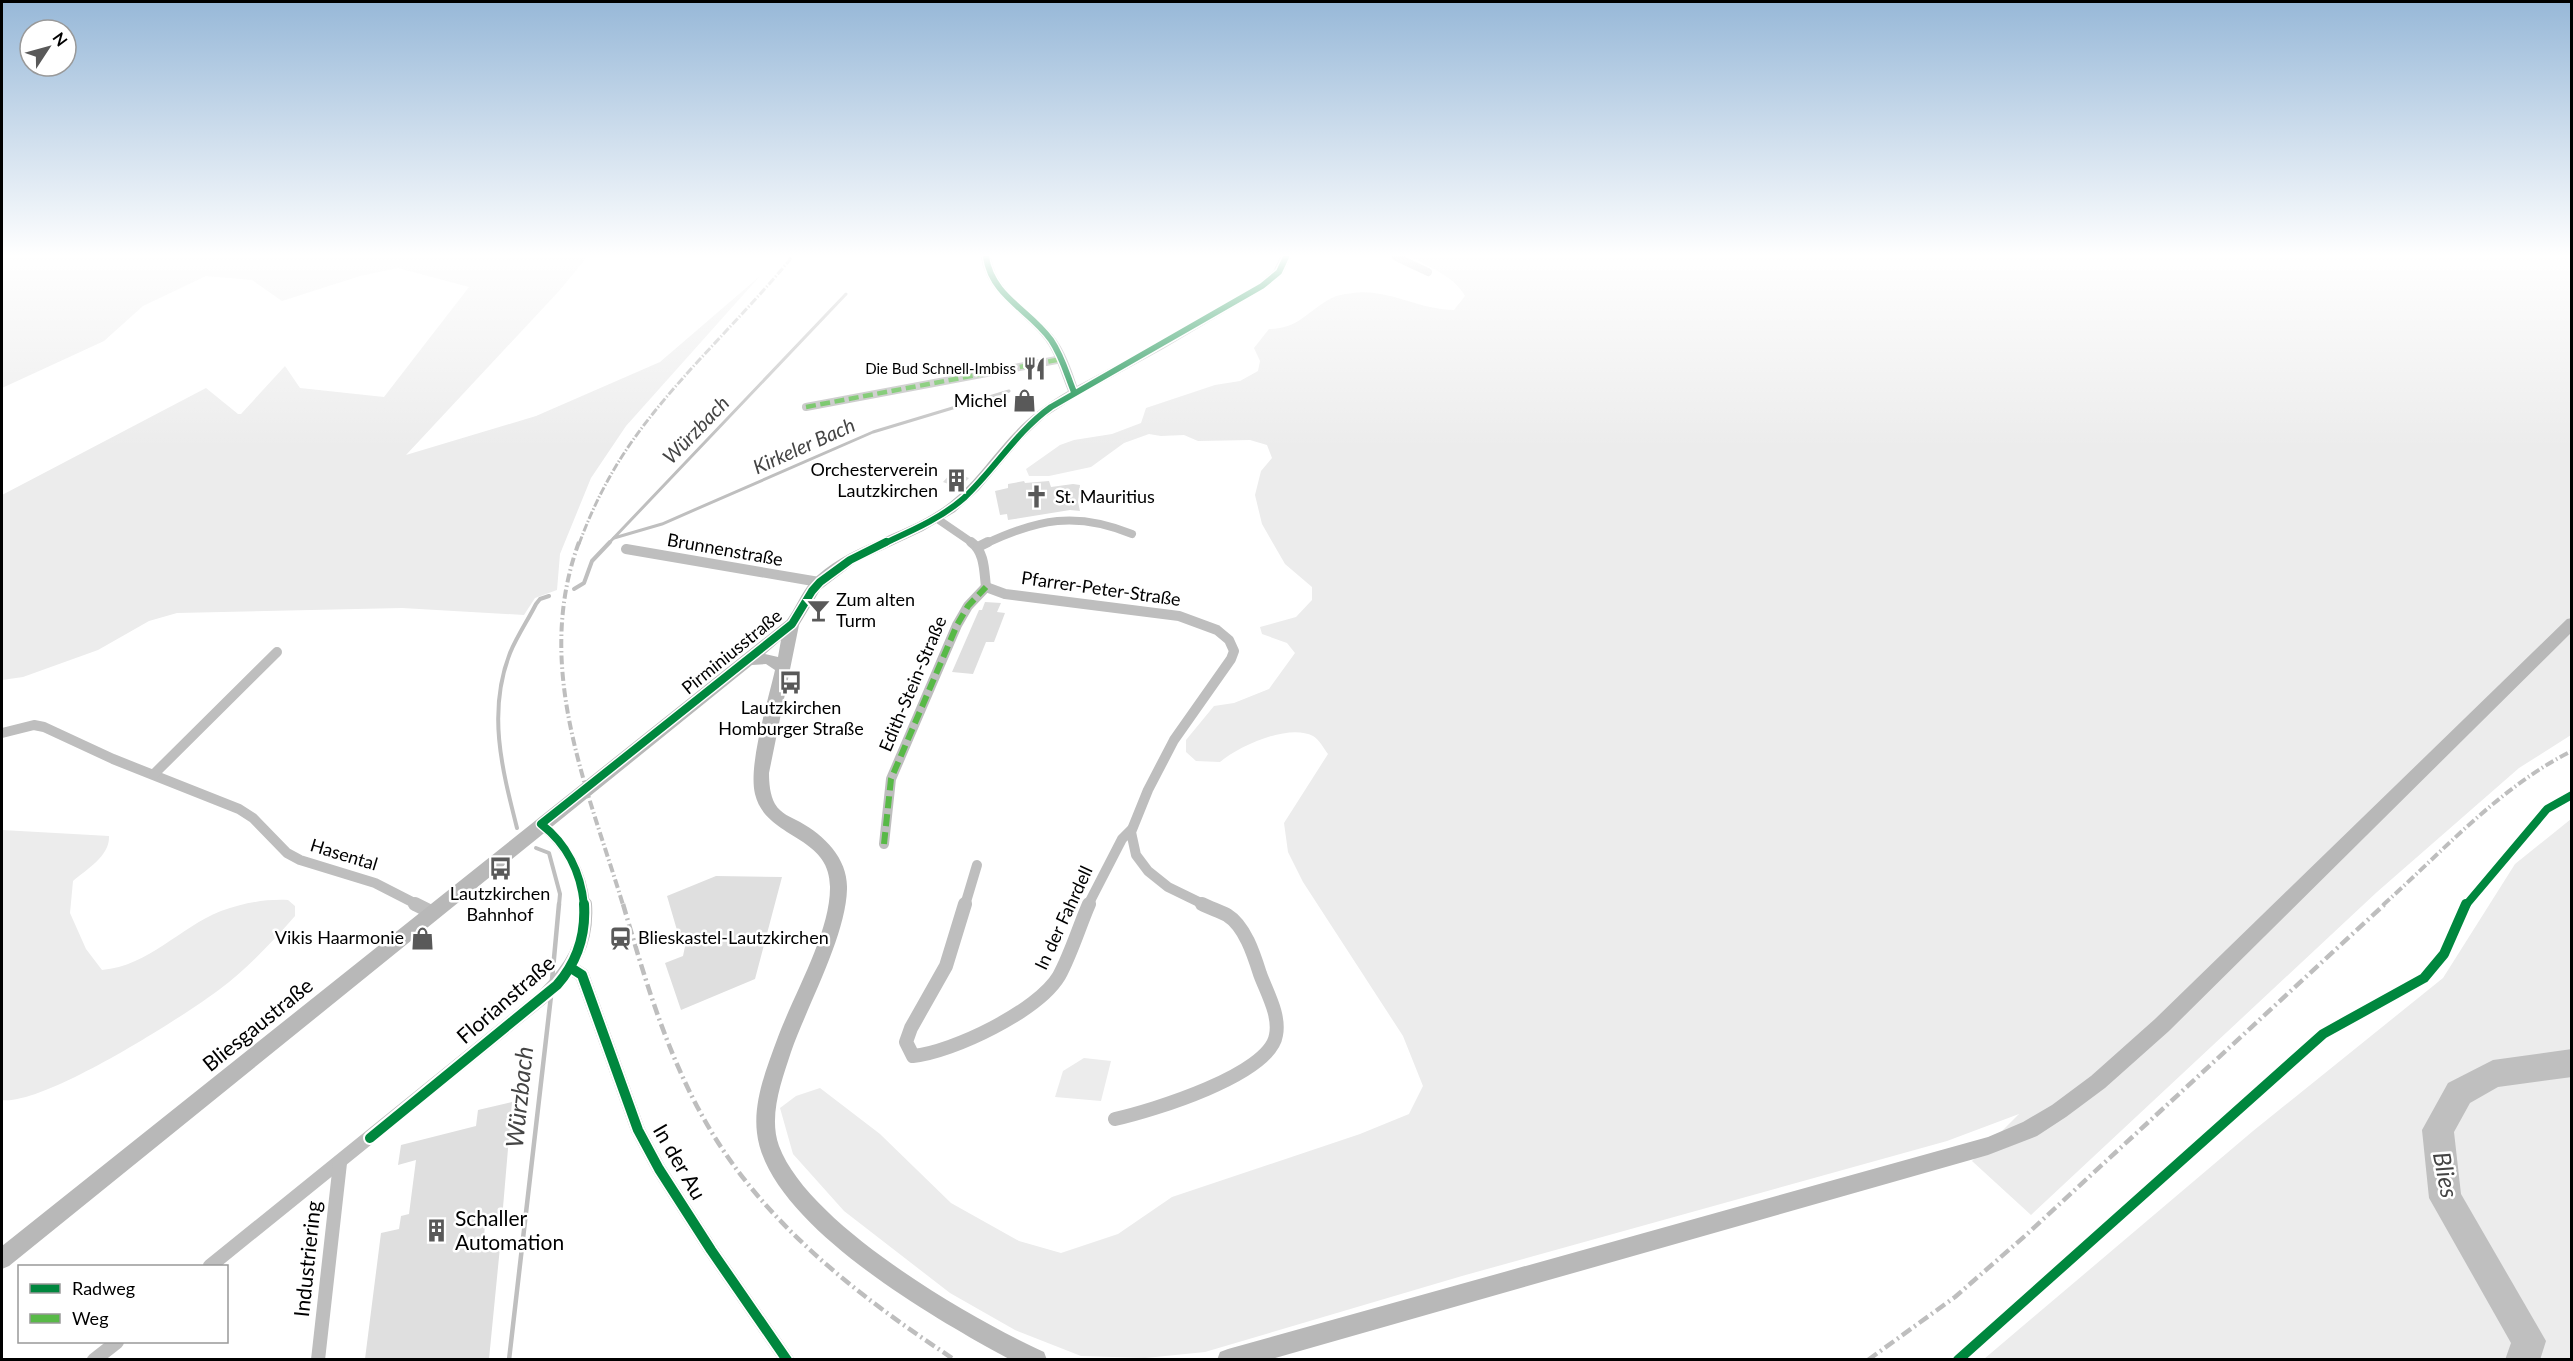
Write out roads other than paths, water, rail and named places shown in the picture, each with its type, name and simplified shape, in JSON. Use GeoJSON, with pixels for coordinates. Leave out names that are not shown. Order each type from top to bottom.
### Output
{"type":"FeatureCollection","features":[{"type":"Feature","properties":{"kind":"main road"},"geometry":{"type":"LineString","coordinates":[[1034,321],[1043,329],[1062,359],[1074,392]]}},
{"type":"Feature","properties":{"kind":"main road","name":"Pirminiusstraße"},"geometry":{"type":"LineString","coordinates":[[541,824],[792,624],[819,582],[852,559],[936,518],[964,497],[1031,422],[1074,392],[1201,321]]}},
{"type":"Feature","properties":{"kind":"main road"},"geometry":{"type":"LineString","coordinates":[[1062,359],[1079,374],[1093,382]]}},
{"type":"Feature","properties":{"kind":"main road"},"geometry":{"type":"LineString","coordinates":[[1228,1359],[1977,1149],[2030,1129],[2098,1082],[2163,1025],[2571,622]]}},
{"type":"Feature","properties":{"kind":"main road"},"geometry":{"type":"LineString","coordinates":[[792,624],[761,773],[761,788],[773,814],[821,845],[838,875],[839,888],[829,934],[773,1081],[766,1115],[770,1150],[790,1184],[819,1216],[868,1259],[952,1316],[1009,1348],[1036,1359]]}},
{"type":"Feature","properties":{"kind":"main road"},"geometry":{"type":"LineString","coordinates":[[746,661],[755,658],[770,659],[784,669]]}},
{"type":"Feature","properties":{"kind":"main road","name":"Bliesgaustraße"},"geometry":{"type":"LineString","coordinates":[[2,1259],[541,824]]}},
{"type":"Feature","properties":{"kind":"street"},"geometry":{"type":"LineString","coordinates":[[806,407],[1062,359]]}},
{"type":"Feature","properties":{"kind":"street"},"geometry":{"type":"LineString","coordinates":[[936,518],[978,547],[983,560],[986,587]]}},
{"type":"Feature","properties":{"kind":"street"},"geometry":{"type":"LineString","coordinates":[[978,547],[1009,533],[1069,518],[1106,522],[1132,534]]}},
{"type":"Feature","properties":{"kind":"street","name":"Brunnenstraße"},"geometry":{"type":"LineString","coordinates":[[626,549],[819,582]]}},
{"type":"Feature","properties":{"kind":"street","name":"Pfarrer-Peter-Straße"},"geometry":{"type":"LineString","coordinates":[[986,587],[1005,594],[1179,616],[1200,622],[1216,631],[1233,646],[1234,652],[1229,662],[1204,694],[1178,734],[1148,791],[1131,830]]}},
{"type":"Feature","properties":{"kind":"street","name":"Edith-Stein-Straße"},"geometry":{"type":"LineString","coordinates":[[884,844],[891,779],[957,625],[968,606],[986,587]]}},
{"type":"Feature","properties":{"kind":"street"},"geometry":{"type":"LineString","coordinates":[[154,774],[277,652]]}},
{"type":"Feature","properties":{"kind":"street","name":"Hasental"},"geometry":{"type":"LineString","coordinates":[[2,733],[34,725],[44,727],[113,759],[239,809],[253,818],[287,853],[300,860],[375,883],[433,913]]}},
{"type":"Feature","properties":{"kind":"street","name":"Florianstraße"},"geometry":{"type":"LineString","coordinates":[[211,1265],[544,996],[571,968],[580,948],[585,927],[583,893],[570,856],[553,832],[541,824]]}},
{"type":"Feature","properties":{"kind":"street"},"geometry":{"type":"LineString","coordinates":[[1115,1119],[1170,1107],[1192,1099],[1251,1065],[1274,1043],[1275,1017],[1246,937],[1229,916],[1153,877],[1136,855],[1131,830]]}},
{"type":"Feature","properties":{"kind":"street","name":"In der Fahrdell"},"geometry":{"type":"LineString","coordinates":[[977,865],[946,966],[906,1042],[913,1056],[942,1052],[962,1043],[1018,1012],[1050,987],[1058,977],[1094,892],[1122,839],[1131,830]]}},
{"type":"Feature","properties":{"kind":"street","name":"In der Au"},"geometry":{"type":"LineString","coordinates":[[571,968],[582,975],[638,1130],[659,1169],[711,1250],[787,1359]]}},
{"type":"Feature","properties":{"kind":"street","name":"Industriering"},"geometry":{"type":"LineString","coordinates":[[318,1359],[340,1163]]}},
{"type":"Feature","properties":{"kind":"street"},"geometry":{"type":"LineString","coordinates":[[94,1359],[114,1343]]}},
{"type":"Feature","properties":{"kind":"waterway","name":"Würzbach"},"geometry":{"type":"LineString","coordinates":[[608,544],[821,321]]}},
{"type":"Feature","properties":{"kind":"waterway","name":"Kirkeler Bach"},"geometry":{"type":"LineString","coordinates":[[614,538],[662,524],[873,432],[1009,391]]}},
{"type":"Feature","properties":{"kind":"waterway","name":"Würzbach"},"geometry":{"type":"LineString","coordinates":[[574,589],[584,583],[592,561],[610,542]]}},
{"type":"Feature","properties":{"kind":"waterway","name":"Würzbach"},"geometry":{"type":"LineString","coordinates":[[517,828],[502,762],[498,719],[499,697],[510,653],[536,604],[540,599],[549,596]]}},
{"type":"Feature","properties":{"kind":"waterway","name":"Würzbach"},"geometry":{"type":"LineString","coordinates":[[536,848],[549,853],[560,894],[559,905]]}},
{"type":"Feature","properties":{"kind":"waterway","name":"Würzbach"},"geometry":{"type":"LineString","coordinates":[[552,980],[559,904]]}},
{"type":"Feature","properties":{"kind":"waterway","name":"Würzbach"},"geometry":{"type":"LineString","coordinates":[[509,1360],[551,996]]}},
{"type":"Feature","properties":{"kind":"waterway","name":"Blies"},"geometry":{"type":"LineString","coordinates":[[2522,1360],[2529,1341],[2445,1198],[2438,1130],[2459,1093],[2493,1074],[2572,1063]]}},
{"type":"Feature","properties":{"kind":"railway"},"geometry":{"type":"LineString","coordinates":[[579,544],[605,485],[634,438],[677,385],[736,321]]}},
{"type":"Feature","properties":{"kind":"railway"},"geometry":{"type":"LineString","coordinates":[[579,542],[566,589],[561,635],[563,680],[570,726],[581,771],[623,905]]}},
{"type":"Feature","properties":{"kind":"railway"},"geometry":{"type":"LineString","coordinates":[[2383,905],[2497,801],[2546,765],[2572,751]]}},
{"type":"Feature","properties":{"kind":"railway"},"geometry":{"type":"LineString","coordinates":[[623,904],[650,993],[684,1081],[714,1136],[737,1170],[763,1202],[822,1261],[887,1313],[955,1360]]}},
{"type":"Feature","properties":{"kind":"railway"},"geometry":{"type":"LineString","coordinates":[[1868,1360],[1955,1297],[2026,1235],[2385,904]]}},
{"type":"Feature","properties":{"kind":"place","name":"Die Bud Schnell-Imbiss"},"geometry":{"type":"Point","coordinates":[1034,369]}},
{"type":"Feature","properties":{"kind":"place","name":"Michel"},"geometry":{"type":"Point","coordinates":[1025,401]}},
{"type":"Feature","properties":{"kind":"place","name":"Orchesterverein Lautzkirchen"},"geometry":{"type":"Point","coordinates":[956,480]}},
{"type":"Feature","properties":{"kind":"place","name":"St. Mauritius"},"geometry":{"type":"Point","coordinates":[1037,497]}},
{"type":"Feature","properties":{"kind":"place","name":"Zum alten Turm"},"geometry":{"type":"Point","coordinates":[818,610]}},
{"type":"Feature","properties":{"kind":"place","name":"Lautzkirchen Homburger Straße"},"geometry":{"type":"Point","coordinates":[791,682]}},
{"type":"Feature","properties":{"kind":"place","name":"Lautzkirchen Bahnhof"},"geometry":{"type":"Point","coordinates":[500,868]}},
{"type":"Feature","properties":{"kind":"place","name":"Vikis Haarmonie"},"geometry":{"type":"Point","coordinates":[422,938]}},
{"type":"Feature","properties":{"kind":"place","name":"Blieskastel-Lautzkirchen"},"geometry":{"type":"Point","coordinates":[620,938]}},
{"type":"Feature","properties":{"kind":"place","name":"Schaller Automation"},"geometry":{"type":"Point","coordinates":[437,1231]}}]}
